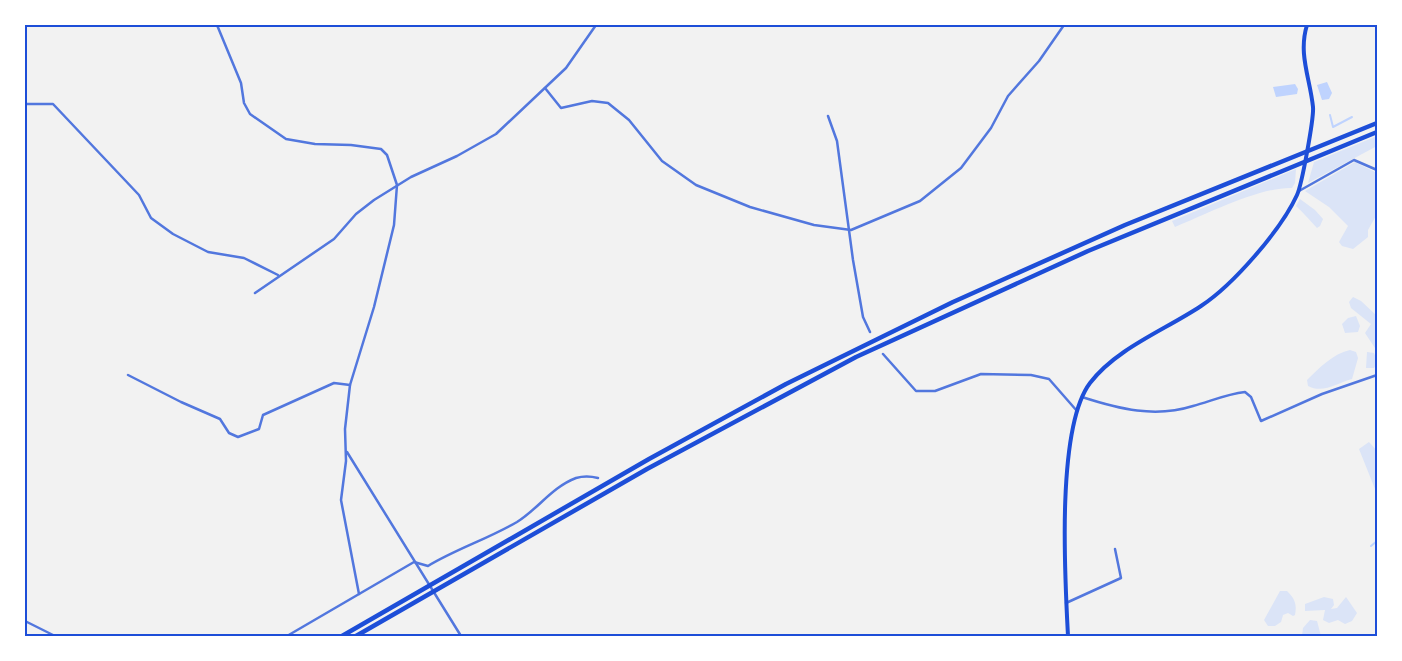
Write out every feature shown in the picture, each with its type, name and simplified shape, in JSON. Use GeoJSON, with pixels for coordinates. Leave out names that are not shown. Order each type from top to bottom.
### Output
{"type":"FeatureCollection","features":[{"type":"Feature","properties":{"kind":"highway"},"geometry":{"type":"LineString","coordinates":[[342,636],[666,450],[795,380],[953,302],[1125,225],[1377,123]]}},
{"type":"Feature","properties":{"kind":"highway"},"geometry":{"type":"LineString","coordinates":[[356,636],[647,469],[856,357],[1088,251],[1377,132]]}},
{"type":"Feature","properties":{"kind":"main road"},"geometry":{"type":"LineString","coordinates":[[1068,636],[1065,559],[1068,463],[1082,397],[1090,384],[1111,363],[1203,305],[1226,284],[1272,234],[1298,192],[1313,111],[1304,67],[1304,38],[1308,25]]}},
{"type":"Feature","properties":{"kind":"street"},"geometry":{"type":"LineString","coordinates":[[217,25],[241,84],[244,103],[250,114],[286,140],[308,144],[351,145],[380,149],[387,156],[397,185],[394,225],[374,307],[350,385],[345,429],[346,450],[341,500],[359,594]]}},
{"type":"Feature","properties":{"kind":"street"},"geometry":{"type":"LineString","coordinates":[[255,293],[334,239],[356,214],[397,185],[487,141],[566,68],[596,25]]}},
{"type":"Feature","properties":{"kind":"street"},"geometry":{"type":"LineString","coordinates":[[544,88],[560,108],[592,101],[608,103],[629,120],[662,161],[696,185],[717,196],[814,225],[851,230],[920,202],[961,168],[991,128],[1008,96],[1039,61],[1064,25]]}},
{"type":"Feature","properties":{"kind":"street"},"geometry":{"type":"LineString","coordinates":[[25,104],[53,104],[139,195],[152,218],[173,234],[208,252],[244,258],[279,276]]}},
{"type":"Feature","properties":{"kind":"street"},"geometry":{"type":"LineString","coordinates":[[828,116],[837,141],[863,317],[870,332]]}},
{"type":"Feature","properties":{"kind":"street"},"geometry":{"type":"LineString","coordinates":[[1298,192],[1354,160],[1377,170]]}},
{"type":"Feature","properties":{"kind":"street"},"geometry":{"type":"LineString","coordinates":[[883,354],[916,391],[935,391],[981,374],[1031,375],[1049,379],[1078,412]]}},
{"type":"Feature","properties":{"kind":"street"},"geometry":{"type":"LineString","coordinates":[[1082,397],[1113,407],[1154,413],[1169,412],[1232,393],[1246,392],[1251,398],[1261,420],[1322,394],[1377,374]]}},
{"type":"Feature","properties":{"kind":"street"},"geometry":{"type":"LineString","coordinates":[[128,375],[220,419],[229,433],[238,437],[260,429],[263,415],[334,382],[350,385]]}},
{"type":"Feature","properties":{"kind":"street"},"geometry":{"type":"LineString","coordinates":[[346,450],[444,612],[461,636]]}},
{"type":"Feature","properties":{"kind":"street"},"geometry":{"type":"LineString","coordinates":[[287,636],[414,562],[428,566],[512,524],[570,481],[583,476],[598,478]]}},
{"type":"Feature","properties":{"kind":"street"},"geometry":{"type":"LineString","coordinates":[[1066,603],[1120,578],[1115,549]]}},
{"type":"Feature","properties":{"kind":"street"},"geometry":{"type":"LineString","coordinates":[[25,621],[55,636]]}},
{"type":"Feature","properties":{"kind":"shaded area"},"geometry":{"type":"Polygon","coordinates":[[[1377,136],[1377,146],[1308,183],[1314,162],[1377,136]]]}},
{"type":"Feature","properties":{"kind":"shaded area"},"geometry":{"type":"Polygon","coordinates":[[[1355,162],[1377,173],[1377,214],[1368,230],[1368,237],[1353,249],[1342,246],[1339,242],[1348,226],[1329,207],[1305,191],[1355,162]]]}},
{"type":"Feature","properties":{"kind":"shaded area"},"geometry":{"type":"Polygon","coordinates":[[[1296,169],[1295,183],[1292,188],[1249,196],[1175,227],[1172,221],[1296,169]]]}},
{"type":"Feature","properties":{"kind":"shaded area"},"geometry":{"type":"Polygon","coordinates":[[[1300,199],[1315,210],[1323,219],[1317,228],[1296,206],[1300,199]]]}},
{"type":"Feature","properties":{"kind":"shaded area"},"geometry":{"type":"Polygon","coordinates":[[[1353,297],[1361,301],[1377,316],[1377,351],[1365,333],[1371,324],[1351,308],[1349,302],[1353,297]]]}},
{"type":"Feature","properties":{"kind":"shaded area"},"geometry":{"type":"Polygon","coordinates":[[[1356,316],[1360,326],[1358,332],[1345,333],[1342,324],[1348,318],[1356,316]]]}},
{"type":"Feature","properties":{"kind":"shaded area"},"geometry":{"type":"Polygon","coordinates":[[[1350,350],[1356,352],[1358,358],[1352,379],[1319,389],[1308,386],[1307,380],[1322,366],[1338,354],[1350,350]]]}},
{"type":"Feature","properties":{"kind":"shaded area"},"geometry":{"type":"Polygon","coordinates":[[[1367,352],[1374,353],[1375,355],[1377,363],[1374,368],[1366,368],[1367,352]]]}},
{"type":"Feature","properties":{"kind":"shaded area"},"geometry":{"type":"Polygon","coordinates":[[[1369,442],[1377,451],[1377,494],[1359,449],[1369,442]]]}},
{"type":"Feature","properties":{"kind":"shaded area"},"geometry":{"type":"Polygon","coordinates":[[[1280,591],[1287,591],[1294,599],[1295,615],[1293,616],[1288,613],[1283,615],[1281,622],[1275,626],[1268,626],[1264,620],[1280,591]]]}},
{"type":"Feature","properties":{"kind":"shaded area"},"geometry":{"type":"Polygon","coordinates":[[[1324,597],[1333,599],[1334,605],[1331,609],[1337,608],[1346,597],[1357,613],[1352,621],[1345,624],[1338,620],[1329,623],[1323,620],[1325,610],[1305,611],[1305,604],[1324,597]]]}},
{"type":"Feature","properties":{"kind":"shaded area"},"geometry":{"type":"Polygon","coordinates":[[[1310,620],[1317,621],[1321,636],[1302,636],[1303,628],[1310,620]]]}},
{"type":"Feature","properties":{"kind":"water"},"geometry":{"type":"Polygon","coordinates":[[[1327,82],[1332,93],[1329,99],[1322,100],[1317,85],[1327,82]]]}},
{"type":"Feature","properties":{"kind":"water"},"geometry":{"type":"Polygon","coordinates":[[[1295,84],[1298,89],[1297,94],[1276,97],[1273,87],[1295,84]]]}},
{"type":"Feature","properties":{"kind":"waterway"},"geometry":{"type":"LineString","coordinates":[[1330,115],[1333,127],[1352,117]]}},
{"type":"Feature","properties":{"kind":"waterway"},"geometry":{"type":"LineString","coordinates":[[1371,546],[1377,541]]}}]}
